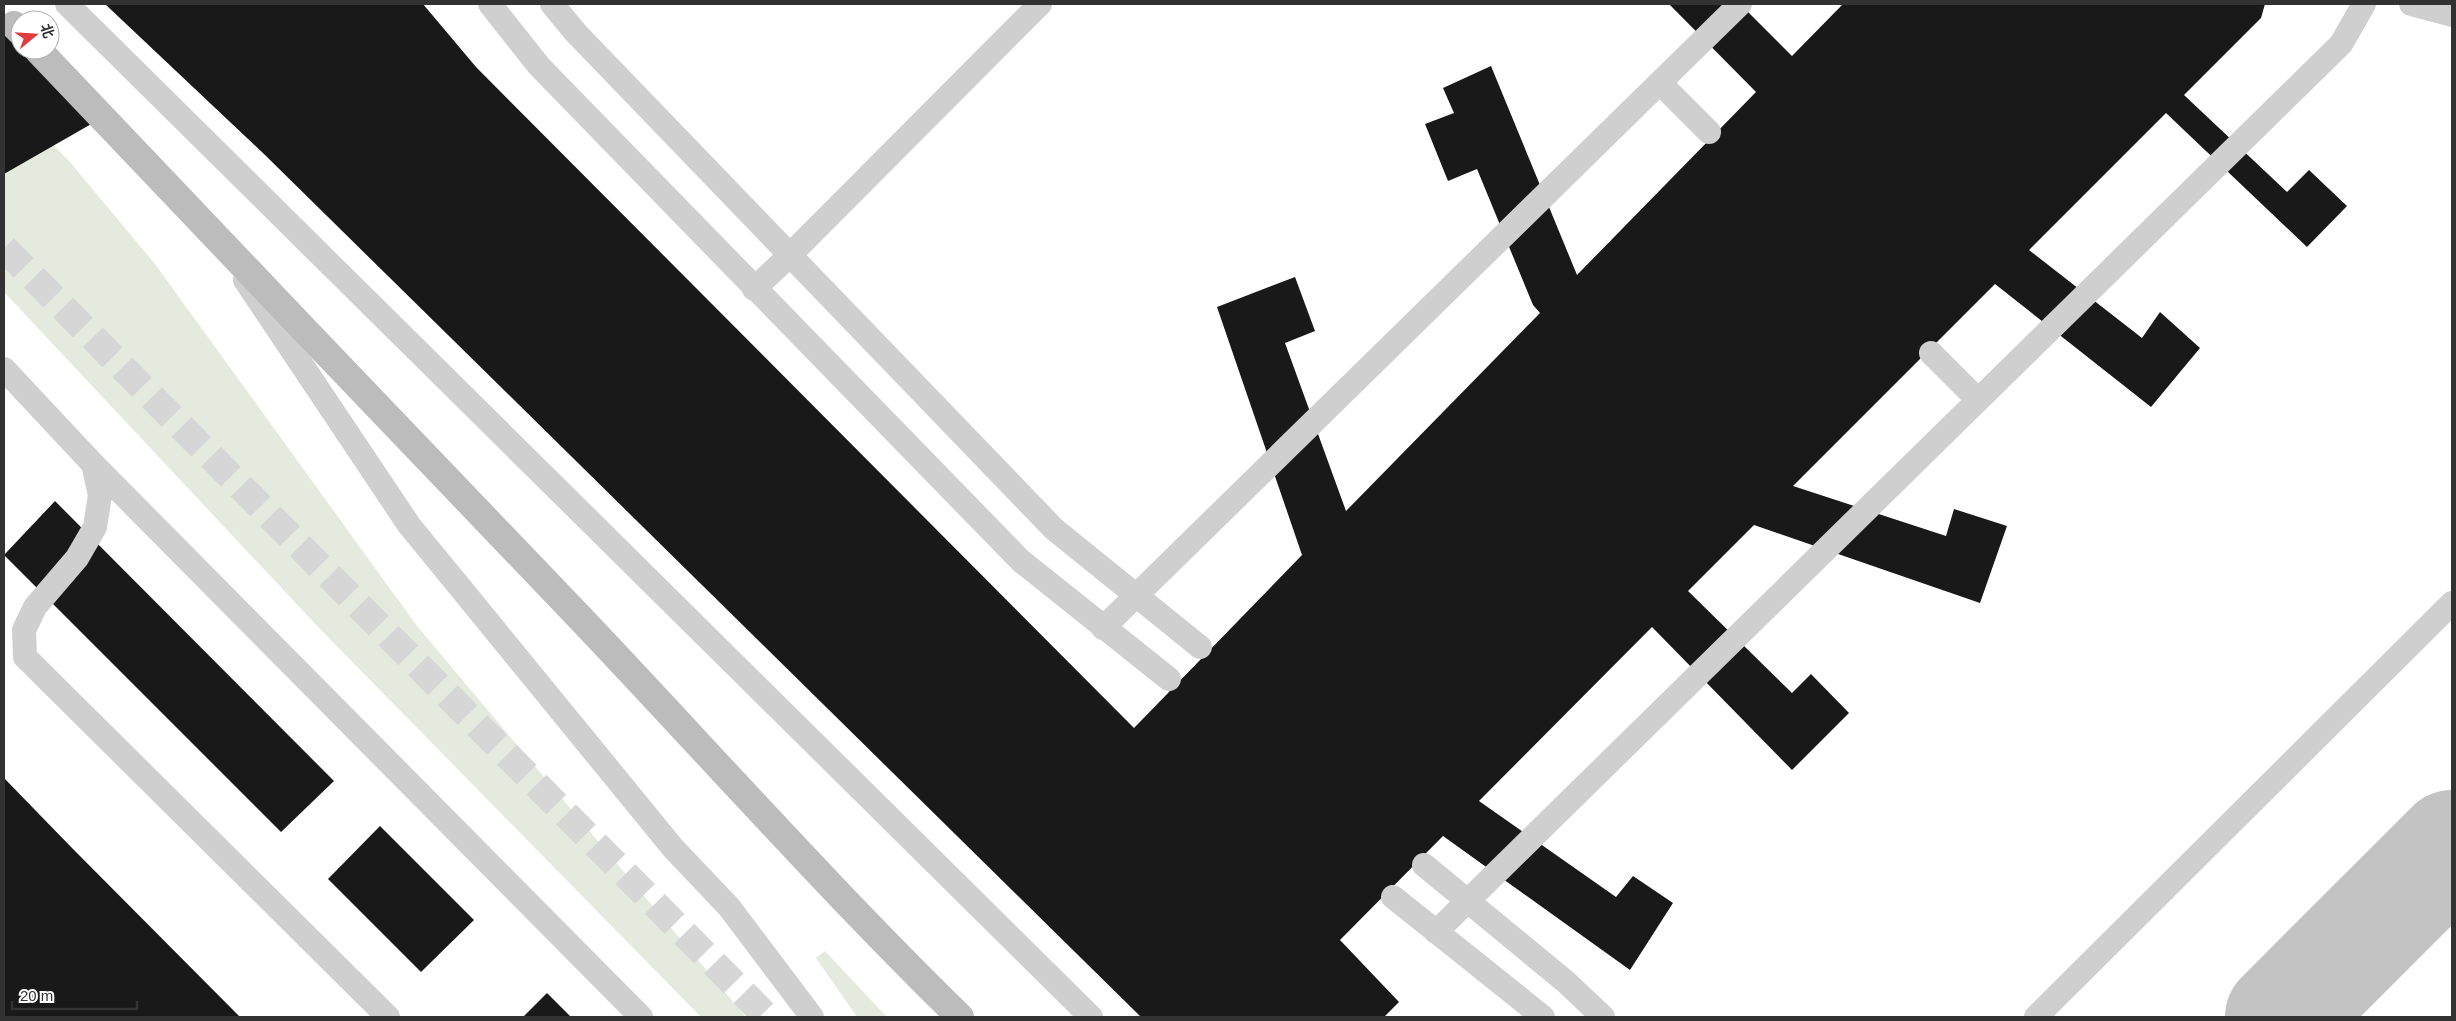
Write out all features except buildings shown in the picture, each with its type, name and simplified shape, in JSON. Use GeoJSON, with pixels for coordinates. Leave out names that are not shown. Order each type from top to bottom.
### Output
{"type":"FeatureCollection","features":[{"type":"Feature","properties":{"kind":"main road"},"geometry":{"type":"LineString","coordinates":[[47,60],[223,247],[584,622],[890,948],[960,1017]]}},
{"type":"Feature","properties":{"kind":"lane"},"geometry":{"type":"LineString","coordinates":[[67,4],[1091,1017]]}},
{"type":"Feature","properties":{"kind":"lane"},"geometry":{"type":"LineString","coordinates":[[490,4],[539,66],[754,289],[1021,561],[1168,679]]}},
{"type":"Feature","properties":{"kind":"lane"},"geometry":{"type":"LineString","coordinates":[[552,4],[576,33],[789,256],[1054,529],[1200,648]]}},
{"type":"Feature","properties":{"kind":"lane"},"geometry":{"type":"LineString","coordinates":[[754,289],[1040,4]]}},
{"type":"Feature","properties":{"kind":"lane"},"geometry":{"type":"LineString","coordinates":[[1104,628],[1740,4]]}},
{"type":"Feature","properties":{"kind":"lane"},"geometry":{"type":"LineString","coordinates":[[1436,932],[2341,44],[2364,4]]}},
{"type":"Feature","properties":{"kind":"lane"},"geometry":{"type":"LineString","coordinates":[[2411,4],[2452,15]]}},
{"type":"Feature","properties":{"kind":"lane"},"geometry":{"type":"LineString","coordinates":[[1660,83],[1709,132]]}},
{"type":"Feature","properties":{"kind":"lane"},"geometry":{"type":"LineString","coordinates":[[223,247],[408,524],[673,848],[729,907],[812,1017]]}},
{"type":"Feature","properties":{"kind":"lane"},"geometry":{"type":"LineString","coordinates":[[1931,353],[1978,400]]}},
{"type":"Feature","properties":{"kind":"lane"},"geometry":{"type":"LineString","coordinates":[[4,369],[93,464],[641,1017]]}},
{"type":"Feature","properties":{"kind":"lane"},"geometry":{"type":"LineString","coordinates":[[93,464],[100,495],[95,527],[77,558],[35,607],[24,630],[25,657],[388,1017]]}},
{"type":"Feature","properties":{"kind":"lane"},"geometry":{"type":"LineString","coordinates":[[2036,1017],[2452,602]]}},
{"type":"Feature","properties":{"kind":"lane"},"geometry":{"type":"LineString","coordinates":[[1424,865],[1566,982],[1602,1017]]}},
{"type":"Feature","properties":{"kind":"lane"},"geometry":{"type":"LineString","coordinates":[[1393,897],[1543,1017]]}},
{"type":"Feature","properties":{"kind":"shaded area"},"geometry":{"type":"Polygon","coordinates":[[[11,102],[70,162],[155,264],[417,626],[746,1017],[701,1017],[320,629],[4,292],[4,123],[11,102]]]}},
{"type":"Feature","properties":{"kind":"shaded area"},"geometry":{"type":"Polygon","coordinates":[[[825,951],[887,1017],[857,1017],[816,958],[825,951]]]}},
{"type":"Feature","properties":{"kind":"taxiway"},"geometry":{"type":"LineString","coordinates":[[2281,1017],[2452,846]]}},
{"type":"Feature","properties":{"kind":"tunnel"},"geometry":{"type":"LineString","coordinates":[[4,248],[767,1017]]}}]}
